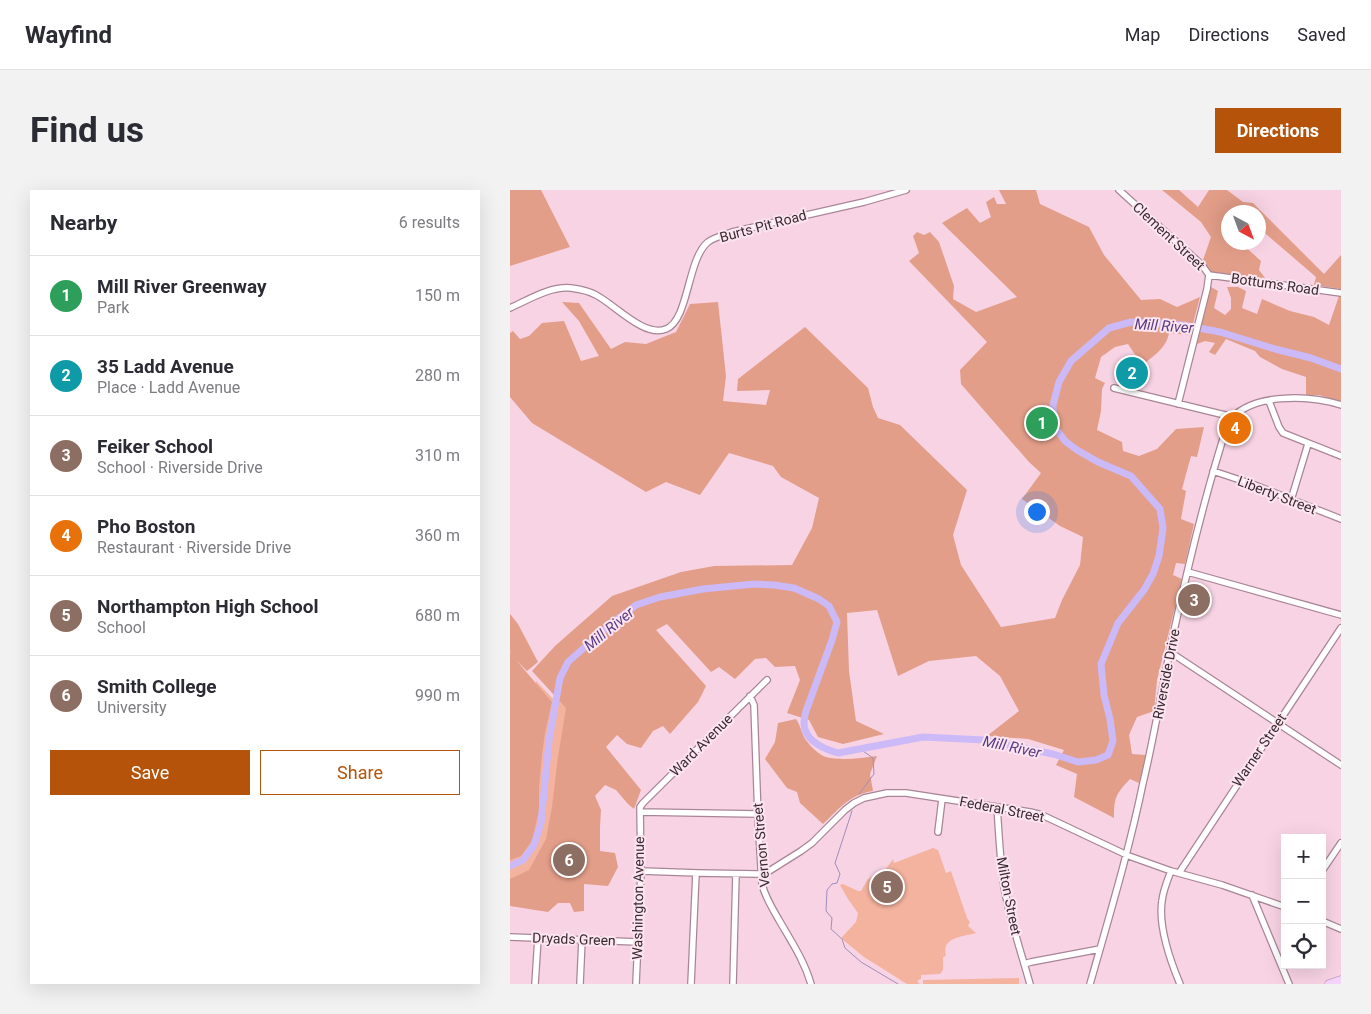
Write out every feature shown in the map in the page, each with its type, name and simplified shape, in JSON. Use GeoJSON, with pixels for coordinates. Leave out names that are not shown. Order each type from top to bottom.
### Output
{"type":"FeatureCollection","features":[{"type":"Feature","properties":{"kind":"main road"},"geometry":{"type":"LineString","coordinates":[[1329,984],[1341,980]]}},
{"type":"Feature","properties":{"kind":"street","name":"Burts Pit Road"},"geometry":{"type":"LineString","coordinates":[[510,308],[547,292],[571,288],[586,291],[597,296],[646,328],[659,331],[666,329],[672,325],[679,314],[701,251],[713,239],[732,232],[864,202],[906,190]]}},
{"type":"Feature","properties":{"kind":"street","name":"Clement Street"},"geometry":{"type":"LineString","coordinates":[[1119,190],[1202,265],[1209,275],[1208,289],[1178,404]]}},
{"type":"Feature","properties":{"kind":"street","name":"Bottums Road"},"geometry":{"type":"LineString","coordinates":[[1209,275],[1341,293]]}},
{"type":"Feature","properties":{"kind":"street"},"geometry":{"type":"LineString","coordinates":[[1114,388],[1233,417],[1248,408],[1269,401],[1293,398],[1323,400],[1341,405]]}},
{"type":"Feature","properties":{"kind":"street"},"geometry":{"type":"LineString","coordinates":[[1269,401],[1283,434],[1341,456]]}},
{"type":"Feature","properties":{"kind":"street","name":"Riverside Drive"},"geometry":{"type":"LineString","coordinates":[[1090,984],[1143,784],[1198,528],[1228,423],[1233,417]]}},
{"type":"Feature","properties":{"kind":"street"},"geometry":{"type":"LineString","coordinates":[[1291,500],[1308,444]]}},
{"type":"Feature","properties":{"kind":"street","name":"Liberty Street"},"geometry":{"type":"LineString","coordinates":[[1213,471],[1252,484],[1341,519]]}},
{"type":"Feature","properties":{"kind":"street"},"geometry":{"type":"LineString","coordinates":[[1188,572],[1341,615]]}},
{"type":"Feature","properties":{"kind":"street","name":"Warner Street"},"geometry":{"type":"LineString","coordinates":[[1179,873],[1341,628]]}},
{"type":"Feature","properties":{"kind":"street"},"geometry":{"type":"LineString","coordinates":[[1170,652],[1341,765]]}},
{"type":"Feature","properties":{"kind":"street","name":"Ward Avenue"},"geometry":{"type":"LineString","coordinates":[[640,812],[643,803],[766,680]]}},
{"type":"Feature","properties":{"kind":"street","name":"Vernon Street"},"geometry":{"type":"LineString","coordinates":[[750,696],[754,705],[761,874],[764,892],[804,963],[811,984]]}},
{"type":"Feature","properties":{"kind":"street","name":"Federal Street"},"geometry":{"type":"LineString","coordinates":[[761,874],[766,873],[801,852],[854,803],[864,798],[897,792],[1046,816],[1126,854],[1171,871],[1222,884],[1281,906]]}},
{"type":"Feature","properties":{"kind":"street"},"geometry":{"type":"LineString","coordinates":[[938,832],[942,798]]}},
{"type":"Feature","properties":{"kind":"street","name":"Milton Street"},"geometry":{"type":"LineString","coordinates":[[997,807],[1004,888],[1030,984]]}},
{"type":"Feature","properties":{"kind":"street"},"geometry":{"type":"LineString","coordinates":[[640,812],[758,814]]}},
{"type":"Feature","properties":{"kind":"street","name":"Washington Avenue"},"geometry":{"type":"LineString","coordinates":[[636,984],[641,871],[640,812]]}},
{"type":"Feature","properties":{"kind":"street"},"geometry":{"type":"LineString","coordinates":[[1326,865],[1341,843]]}},
{"type":"Feature","properties":{"kind":"street"},"geometry":{"type":"LineString","coordinates":[[641,871],[761,874]]}},
{"type":"Feature","properties":{"kind":"street"},"geometry":{"type":"LineString","coordinates":[[1171,871],[1162,897],[1162,916],[1168,950],[1180,984]]}},
{"type":"Feature","properties":{"kind":"street"},"geometry":{"type":"LineString","coordinates":[[691,984],[696,873]]}},
{"type":"Feature","properties":{"kind":"street"},"geometry":{"type":"LineString","coordinates":[[733,984],[736,874]]}},
{"type":"Feature","properties":{"kind":"street"},"geometry":{"type":"LineString","coordinates":[[1252,895],[1289,984]]}},
{"type":"Feature","properties":{"kind":"street"},"geometry":{"type":"LineString","coordinates":[[1326,923],[1341,929]]}},
{"type":"Feature","properties":{"kind":"street","name":"Dryads Green"},"geometry":{"type":"LineString","coordinates":[[510,937],[638,942]]}},
{"type":"Feature","properties":{"kind":"street"},"geometry":{"type":"LineString","coordinates":[[535,984],[538,938]]}},
{"type":"Feature","properties":{"kind":"street"},"geometry":{"type":"LineString","coordinates":[[580,984],[582,940]]}},
{"type":"Feature","properties":{"kind":"street"},"geometry":{"type":"LineString","coordinates":[[1024,964],[1100,950]]}},
{"type":"Feature","properties":{"kind":"shaded area"},"geometry":{"type":"Polygon","coordinates":[[[510,190],[541,190],[570,247],[510,266],[510,190]]]}},
{"type":"Feature","properties":{"kind":"shaded area"},"geometry":{"type":"Polygon","coordinates":[[[999,190],[1036,190],[1040,204],[1089,227],[1104,255],[1141,300],[1160,299],[1177,307],[1200,297],[1190,335],[1169,333],[1162,347],[1142,365],[1128,344],[1115,347],[1101,357],[1095,378],[1105,383],[1102,389],[1101,411],[1097,430],[1122,442],[1123,451],[1139,456],[1157,449],[1176,429],[1204,427],[1197,457],[1191,456],[1182,489],[1186,491],[1181,519],[1194,524],[1185,564],[1176,563],[1173,575],[1182,579],[1157,680],[1154,711],[1137,717],[1129,735],[1132,754],[1146,755],[1139,783],[1130,779],[1119,792],[1115,800],[1114,818],[1074,797],[1077,774],[1056,765],[1064,750],[1028,739],[987,736],[1019,711],[1000,676],[976,656],[929,661],[898,676],[877,610],[847,613],[849,671],[856,721],[884,734],[843,744],[818,737],[809,720],[787,713],[800,680],[795,666],[775,667],[766,658],[755,659],[735,679],[719,667],[711,672],[667,624],[656,630],[706,686],[698,702],[670,734],[663,726],[653,731],[641,748],[627,744],[617,735],[606,747],[641,790],[634,809],[616,790],[605,785],[595,796],[601,810],[600,851],[615,853],[618,867],[608,886],[584,884],[584,911],[574,912],[570,903],[558,903],[548,912],[510,906],[510,879],[529,870],[546,839],[566,708],[532,671],[555,646],[612,596],[681,572],[714,566],[792,565],[812,528],[819,498],[781,477],[773,466],[729,453],[700,495],[666,482],[646,492],[532,423],[510,397],[510,333],[513,331],[520,339],[529,336],[542,323],[564,321],[581,361],[599,356],[579,321],[562,302],[579,303],[611,349],[625,342],[646,344],[676,332],[690,304],[718,302],[726,376],[723,401],[766,405],[770,390],[737,391],[738,379],[805,327],[868,388],[878,418],[900,425],[967,490],[953,535],[961,565],[1001,627],[1055,618],[1080,565],[1083,537],[1060,526],[1022,499],[1041,473],[1029,462],[961,384],[960,370],[987,342],[909,261],[919,253],[913,236],[917,232],[924,235],[930,232],[939,242],[954,286],[953,299],[976,312],[1017,297],[942,223],[967,208],[980,223],[991,217],[986,202],[994,197],[997,204],[1006,204],[999,190]]]}},
{"type":"Feature","properties":{"kind":"shaded area"},"geometry":{"type":"Polygon","coordinates":[[[1162,190],[1179,190],[1198,207],[1209,190],[1227,190],[1243,202],[1253,203],[1255,205],[1221,205],[1221,250],[1249,250],[1261,261],[1259,270],[1265,278],[1212,273],[1203,260],[1211,237],[1201,222],[1162,190]]]}},
{"type":"Feature","properties":{"kind":"shaded area"},"geometry":{"type":"Polygon","coordinates":[[[1266,216],[1324,274],[1341,255],[1341,289],[1314,285],[1316,277],[1266,234],[1266,216]]]}},
{"type":"Feature","properties":{"kind":"shaded area"},"geometry":{"type":"Polygon","coordinates":[[[1211,287],[1218,291],[1214,308],[1225,315],[1231,309],[1231,298],[1227,287],[1238,287],[1246,291],[1242,308],[1257,314],[1262,299],[1290,311],[1314,317],[1329,325],[1339,296],[1341,296],[1341,402],[1319,395],[1306,396],[1306,377],[1282,369],[1260,357],[1255,351],[1226,339],[1215,355],[1209,352],[1215,343],[1205,341],[1197,344],[1211,287]]]}},
{"type":"Feature","properties":{"kind":"shaded area"},"geometry":{"type":"Polygon","coordinates":[[[510,614],[518,624],[538,662],[527,671],[516,660],[552,702],[542,755],[539,811],[532,841],[521,856],[510,860],[511,653],[510,614]]]}},
{"type":"Feature","properties":{"kind":"shaded area"},"geometry":{"type":"Polygon","coordinates":[[[582,678],[562,841],[510,896],[510,828],[536,681],[556,702],[559,679],[582,678]]]}},
{"type":"Feature","properties":{"kind":"shaded area"},"geometry":{"type":"Polygon","coordinates":[[[796,719],[804,737],[823,756],[845,759],[877,756],[870,774],[873,791],[851,799],[823,824],[800,803],[797,792],[787,788],[765,759],[775,742],[778,723],[796,719]]]}},
{"type":"Feature","properties":{"kind":"shaded area"},"geometry":{"type":"Polygon","coordinates":[[[933,848],[938,850],[946,873],[951,871],[970,922],[968,926],[976,933],[950,941],[945,950],[946,956],[943,957],[943,970],[940,974],[921,975],[918,983],[921,984],[907,984],[864,957],[842,939],[856,922],[858,913],[840,885],[843,884],[861,891],[868,879],[886,869],[893,859],[894,863],[933,848]]]}},
{"type":"Feature","properties":{"kind":"shaded area"},"geometry":{"type":"Polygon","coordinates":[[[1019,978],[1019,984],[923,984],[923,980],[1019,978]]]}},
{"type":"Feature","properties":{"kind":"waterway","name":"Mill River"},"geometry":{"type":"LineString","coordinates":[[510,866],[523,860],[534,845],[541,823],[549,740],[560,678],[568,662],[636,605],[660,597],[703,589],[754,584],[774,585],[794,588],[819,599],[829,606],[837,622],[804,718],[807,735],[827,749],[838,753],[923,737],[984,740],[1053,754],[1078,762],[1096,760],[1108,755],[1113,741],[1104,695],[1101,664],[1118,623],[1144,590],[1153,574],[1159,556],[1163,528],[1160,509],[1131,476],[1098,462],[1077,450],[1065,441],[1054,426],[1053,405],[1059,382],[1071,361],[1109,328],[1131,322],[1183,325],[1220,332],[1311,358],[1341,369]]}},
{"type":"Feature","properties":{"kind":"waterway"},"geometry":{"type":"LineString","coordinates":[[859,794],[874,774],[873,758],[860,749]]}},
{"type":"Feature","properties":{"kind":"waterway"},"geometry":{"type":"LineString","coordinates":[[852,811],[835,863],[840,874],[837,883],[832,884],[827,890],[826,911],[832,918],[831,929],[842,939],[845,948],[861,962],[898,984]]}},
{"type":"Feature","properties":{"kind":"place","name":"35 Ladd Avenue"},"geometry":{"type":"Point","coordinates":[1132,373]}},
{"type":"Feature","properties":{"kind":"place","name":"Mill River Greenway"},"geometry":{"type":"Point","coordinates":[1042,423]}},
{"type":"Feature","properties":{"kind":"place","name":"Pho Boston"},"geometry":{"type":"Point","coordinates":[1235,428]}},
{"type":"Feature","properties":{"kind":"place","name":"Feiker School"},"geometry":{"type":"Point","coordinates":[1194,600]}},
{"type":"Feature","properties":{"kind":"place","name":"Smith College"},"geometry":{"type":"Point","coordinates":[569,860]}},
{"type":"Feature","properties":{"kind":"place","name":"Northampton High School"},"geometry":{"type":"Point","coordinates":[887,887]}}]}
